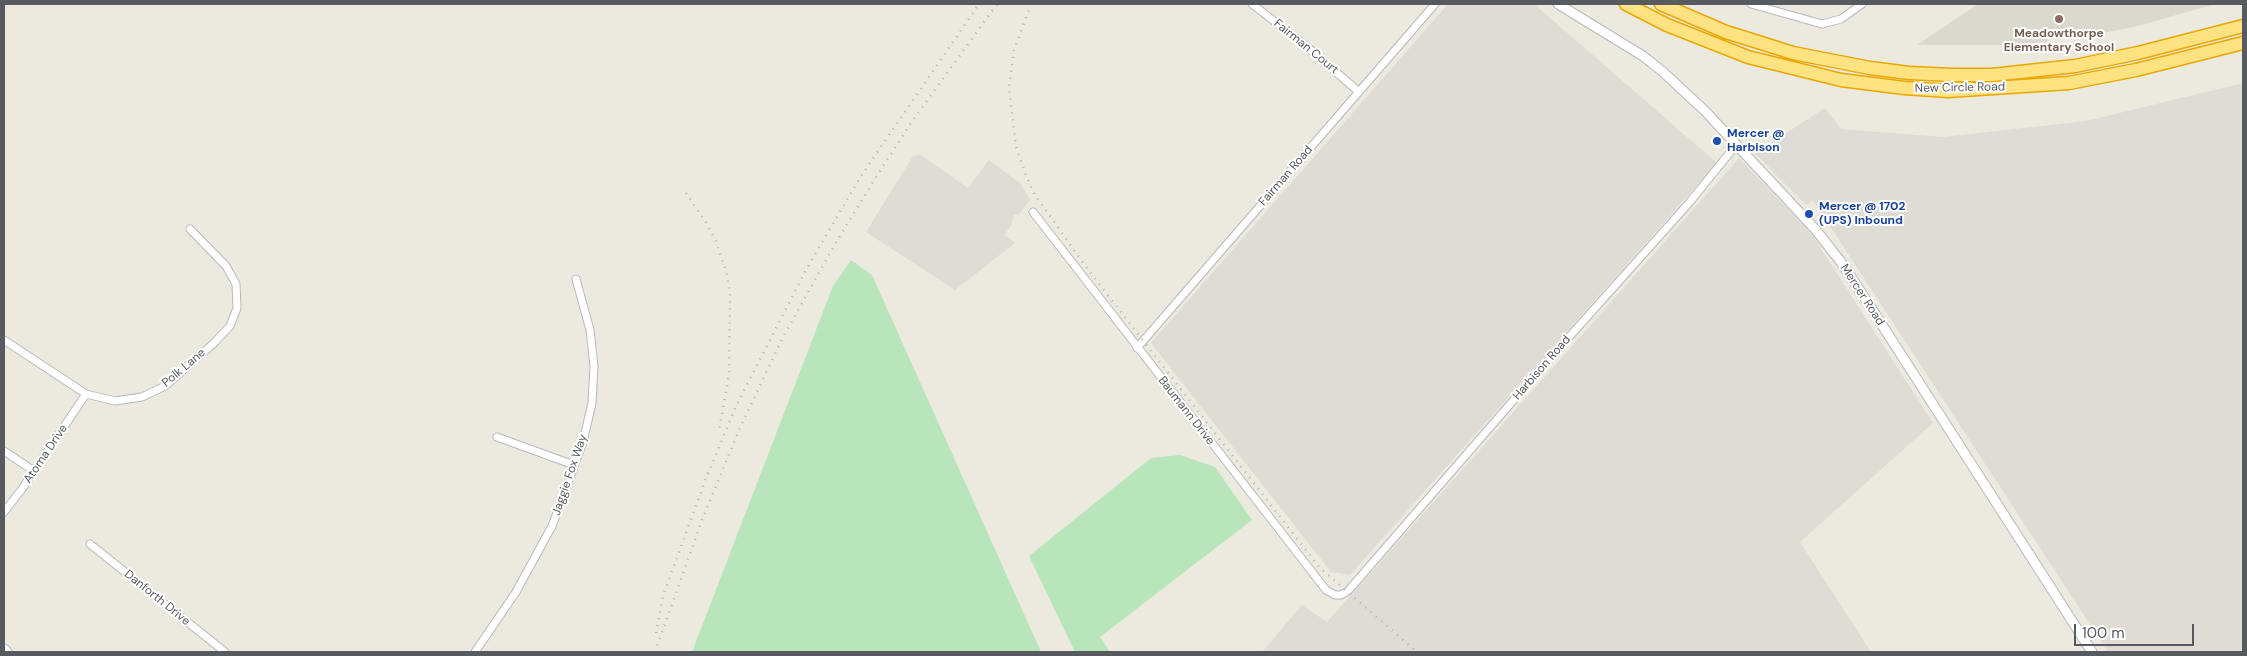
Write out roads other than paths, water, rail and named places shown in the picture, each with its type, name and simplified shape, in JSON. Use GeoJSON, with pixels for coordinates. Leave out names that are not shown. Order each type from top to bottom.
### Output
{"type":"FeatureCollection","features":[{"type":"Feature","properties":{"kind":"highway","name":"New Circle Road"},"geometry":{"type":"LineString","coordinates":[[1626,4],[1667,25],[1748,57],[1841,80],[1904,88],[1948,91],[2069,83],[2136,70],[2243,43]]}},
{"type":"Feature","properties":{"kind":"highway","name":"New Circle Road"},"geometry":{"type":"LineString","coordinates":[[1661,4],[1726,32],[1793,53],[1870,68],[1909,73],[1953,75],[1992,75],[2075,66],[2241,26]]}},
{"type":"Feature","properties":{"kind":"street","name":"Fairman Court"},"geometry":{"type":"LineString","coordinates":[[1252,4],[1305,45],[1359,92]]}},
{"type":"Feature","properties":{"kind":"street","name":"Fairman Road"},"geometry":{"type":"LineString","coordinates":[[1137,348],[1435,4]]}},
{"type":"Feature","properties":{"kind":"street","name":"Mercer Road"},"geometry":{"type":"LineString","coordinates":[[1558,4],[1643,56],[1662,71],[1736,145],[1811,225],[1841,262],[2092,652]]}},
{"type":"Feature","properties":{"kind":"street"},"geometry":{"type":"LineString","coordinates":[[1751,4],[1822,24],[1841,19],[1862,4]]}},
{"type":"Feature","properties":{"kind":"street","name":"Harbison Road"},"geometry":{"type":"LineString","coordinates":[[1348,591],[1537,372],[1693,198],[1736,145]]}},
{"type":"Feature","properties":{"kind":"street","name":"Baumann Drive"},"geometry":{"type":"LineString","coordinates":[[1033,212],[1326,590],[1334,595],[1341,595],[1348,591]]}},
{"type":"Feature","properties":{"kind":"street","name":"Polk Lane"},"geometry":{"type":"LineString","coordinates":[[4,340],[86,394],[115,400],[142,396],[165,386],[230,326],[237,308],[236,284],[226,266],[190,229]]}},
{"type":"Feature","properties":{"kind":"street","name":"Jaggie Fox Way"},"geometry":{"type":"LineString","coordinates":[[475,652],[503,613],[532,565],[552,526],[588,421],[592,403],[594,366],[590,330],[576,279]]}},
{"type":"Feature","properties":{"kind":"street","name":"Atoma Drive"},"geometry":{"type":"LineString","coordinates":[[4,512],[86,394]]}},
{"type":"Feature","properties":{"kind":"street"},"geometry":{"type":"LineString","coordinates":[[497,437],[574,465]]}},
{"type":"Feature","properties":{"kind":"street"},"geometry":{"type":"LineString","coordinates":[[4,451],[34,471]]}},
{"type":"Feature","properties":{"kind":"street","name":"Danforth Drive"},"geometry":{"type":"LineString","coordinates":[[90,544],[225,652]]}},
{"type":"Feature","properties":{"kind":"railway"},"geometry":{"type":"LineString","coordinates":[[708,474],[736,406],[807,268],[861,176],[979,4]]}},
{"type":"Feature","properties":{"kind":"railway"},"geometry":{"type":"LineString","coordinates":[[655,652],[702,520],[740,428],[782,339],[835,244],[878,174],[913,120],[997,4]]}},
{"type":"Feature","properties":{"kind":"railway"},"geometry":{"type":"LineString","coordinates":[[1031,4],[1014,50],[1009,88],[1016,147],[1035,195],[1086,267],[1319,567],[1417,652]]}},
{"type":"Feature","properties":{"kind":"railway"},"geometry":{"type":"LineString","coordinates":[[686,193],[716,241],[727,275],[730,295],[729,375],[719,431]]}},
{"type":"Feature","properties":{"kind":"railway"},"geometry":{"type":"LineString","coordinates":[[656,633],[663,596],[710,467]]}},
{"type":"Feature","properties":{"kind":"place","name":"Meadowthorpe Elementary School"},"geometry":{"type":"Point","coordinates":[2059,19]}},
{"type":"Feature","properties":{"kind":"place","name":"Mercer @ Harbison"},"geometry":{"type":"Point","coordinates":[1717,141]}},
{"type":"Feature","properties":{"kind":"place","name":"Mercer @ 1702 (UPS) Inbound"},"geometry":{"type":"Point","coordinates":[1809,214]}}]}
